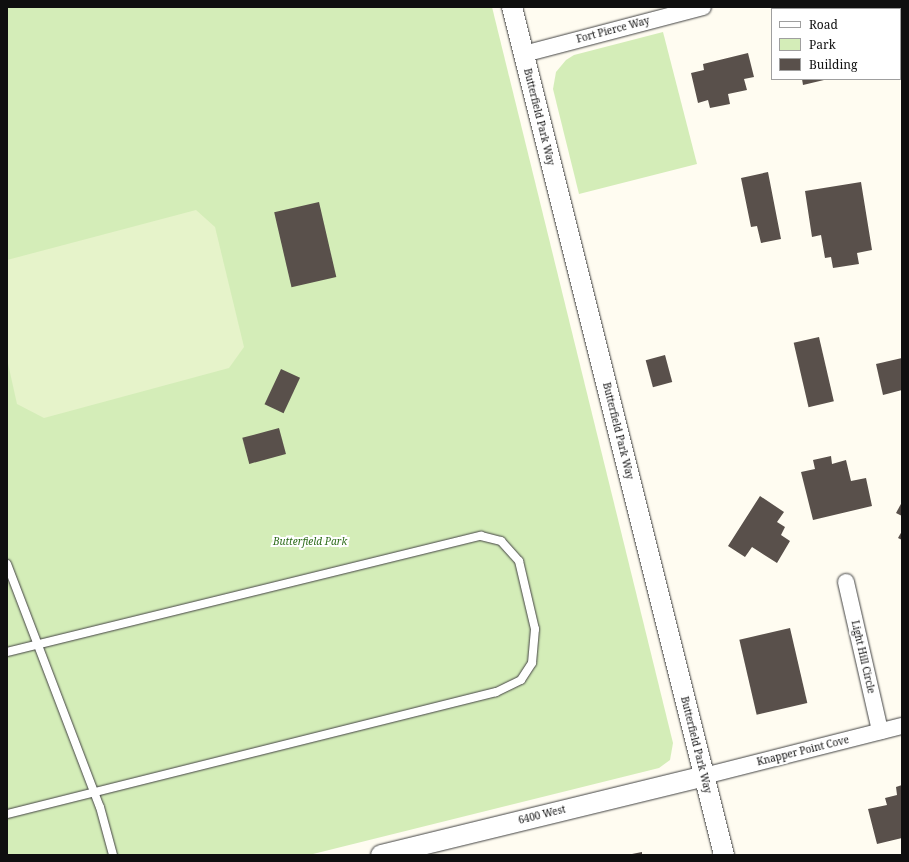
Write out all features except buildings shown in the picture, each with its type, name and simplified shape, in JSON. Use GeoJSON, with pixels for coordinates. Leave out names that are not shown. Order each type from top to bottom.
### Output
{"type":"FeatureCollection","features":[{"type":"Feature","properties":{"kind":"street","name":"Butterfield Park Way"},"geometry":{"type":"LineString","coordinates":[[512,7],[724,855]]}},
{"type":"Feature","properties":{"kind":"street","name":"Fort Pierce Way"},"geometry":{"type":"LineString","coordinates":[[524,54],[703,7]]}},
{"type":"Feature","properties":{"kind":"street","name":"Light Hill Circle"},"geometry":{"type":"LineString","coordinates":[[846,582],[880,731]]}},
{"type":"Feature","properties":{"kind":"street","name":"Knapper Point Cove"},"geometry":{"type":"LineString","coordinates":[[704,776],[902,726]]}},
{"type":"Feature","properties":{"kind":"street","name":"6400 West"},"geometry":{"type":"LineString","coordinates":[[381,855],[704,776]]}},
{"type":"Feature","properties":{"kind":"lane"},"geometry":{"type":"LineString","coordinates":[[7,652],[461,539],[482,536],[501,541],[519,560],[536,629],[532,663],[521,680],[496,692],[93,791],[7,814]]}},
{"type":"Feature","properties":{"kind":"lane"},"geometry":{"type":"LineString","coordinates":[[7,564],[93,791],[113,855]]}},
{"type":"Feature","properties":{"kind":"green space","name":"Butterfield Park"},"geometry":{"type":"Polygon","coordinates":[[[7,7],[492,7],[673,743],[670,760],[659,768],[309,855],[7,855],[7,7]]]}},
{"type":"Feature","properties":{"kind":"green space"},"geometry":{"type":"Polygon","coordinates":[[[663,32],[697,164],[579,194],[553,89],[556,72],[566,60],[574,55],[663,32]]]}},
{"type":"Feature","properties":{"kind":"green space"},"geometry":{"type":"Polygon","coordinates":[[[196,210],[215,227],[244,347],[229,368],[44,418],[17,404],[7,359],[7,260],[196,210]]]}}]}
